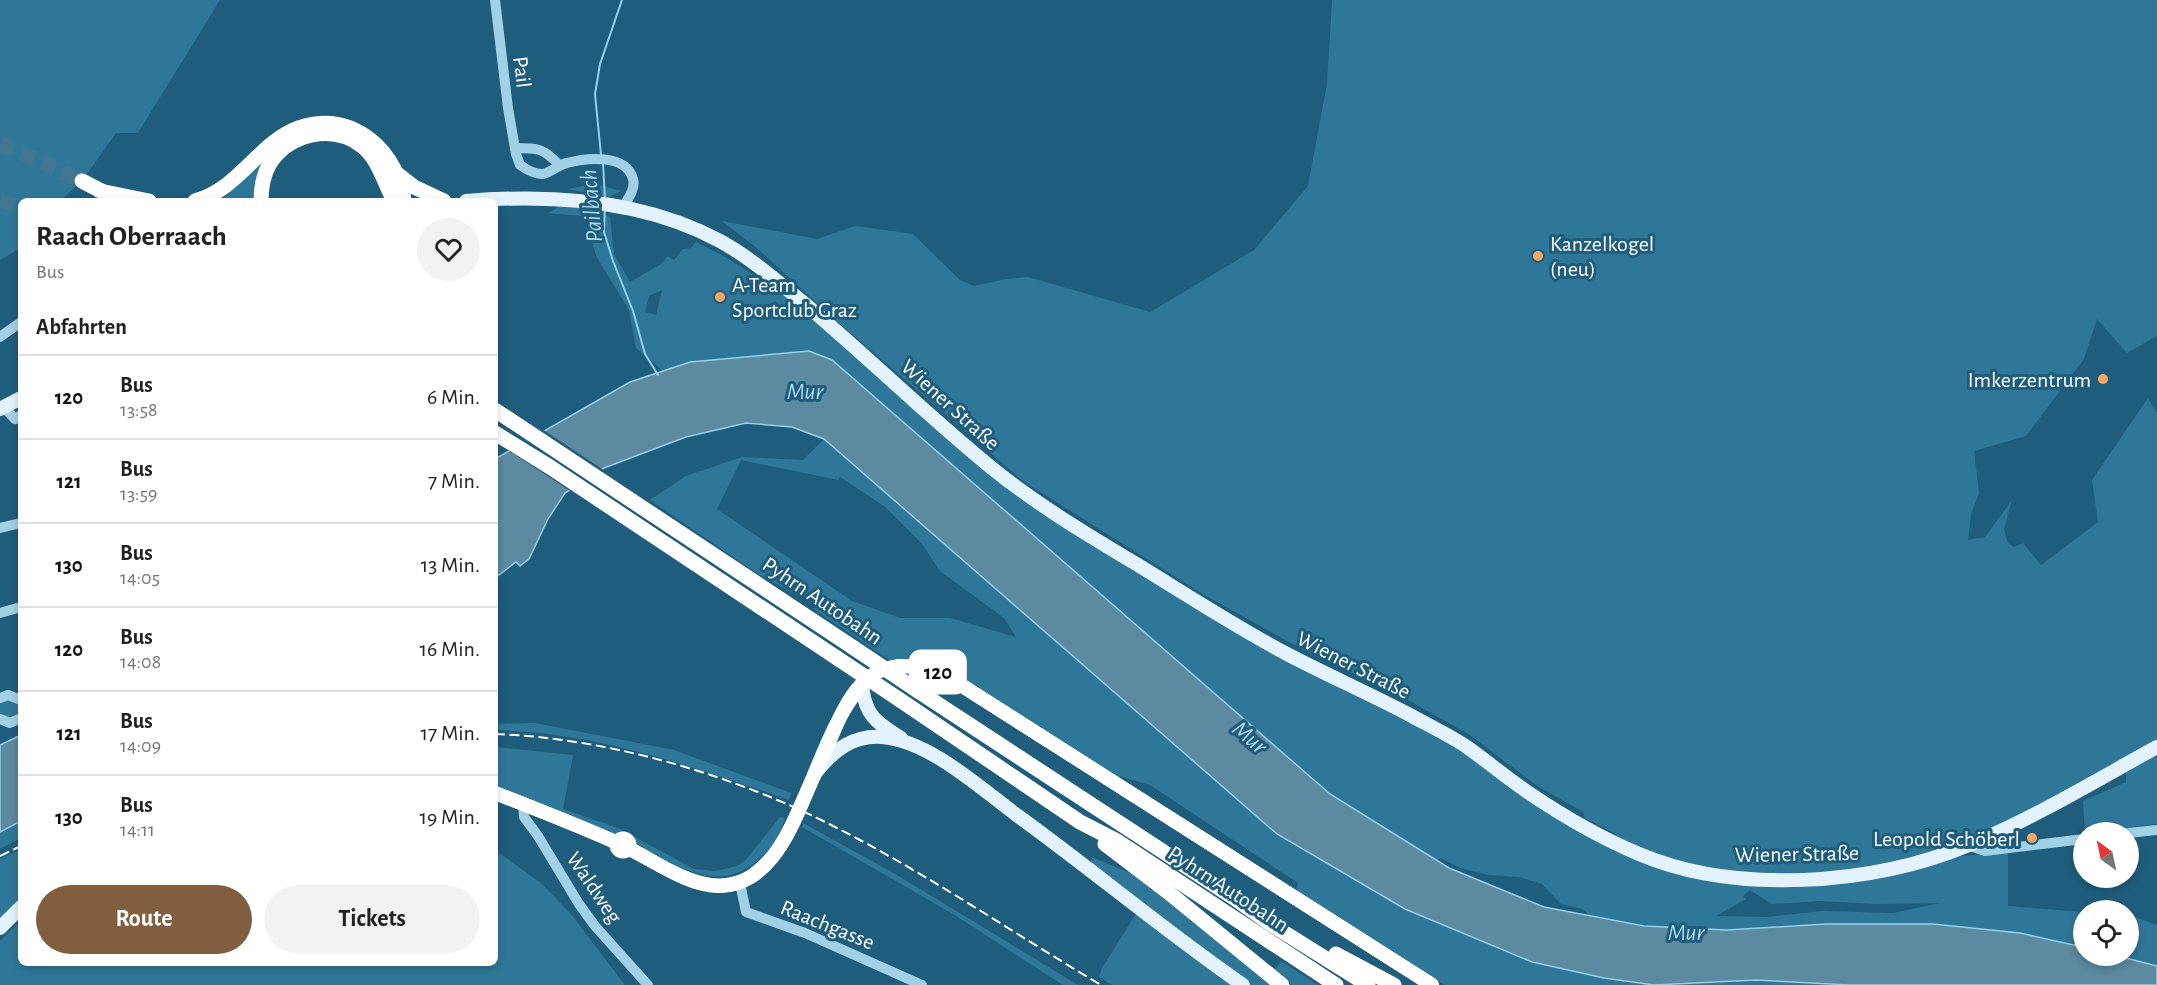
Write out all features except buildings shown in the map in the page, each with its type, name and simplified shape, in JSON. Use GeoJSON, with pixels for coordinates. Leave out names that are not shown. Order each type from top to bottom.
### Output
{"type":"FeatureCollection","features":[{"type":"Feature","properties":{"kind":"highway"},"geometry":{"type":"LineString","coordinates":[[202,198],[220,191],[280,137],[295,128],[324,122],[345,126],[367,137],[378,147],[390,177],[402,198]]}},
{"type":"Feature","properties":{"kind":"highway"},"geometry":{"type":"LineString","coordinates":[[261,198],[261,186],[269,166],[280,151],[297,140],[315,134],[339,135],[362,146],[390,177],[438,198]]}},
{"type":"Feature","properties":{"kind":"highway"},"geometry":{"type":"LineString","coordinates":[[383,198],[390,177]]}},
{"type":"Feature","properties":{"kind":"highway"},"geometry":{"type":"LineString","coordinates":[[390,177],[394,198]]}},
{"type":"Feature","properties":{"kind":"highway"},"geometry":{"type":"LineString","coordinates":[[82,181],[114,198]]}},
{"type":"Feature","properties":{"kind":"highway"},"geometry":{"type":"LineString","coordinates":[[100,191],[134,198]]}},
{"type":"Feature","properties":{"kind":"highway","name":"Pyhrn Autobahn"},"geometry":{"type":"LineString","coordinates":[[498,412],[1269,923],[1368,985]]}},
{"type":"Feature","properties":{"kind":"highway","name":"Pyhrn Autobahn"},"geometry":{"type":"LineString","coordinates":[[498,435],[550,467],[1080,822],[1117,841],[1336,985]]}},
{"type":"Feature","properties":{"kind":"highway"},"geometry":{"type":"LineString","coordinates":[[1080,822],[1282,985]]}},
{"type":"Feature","properties":{"kind":"highway"},"geometry":{"type":"LineString","coordinates":[[1234,898],[1394,985]]}},
{"type":"Feature","properties":{"kind":"main road","name":"Wiener Straße"},"geometry":{"type":"LineString","coordinates":[[498,199],[529,197],[611,206],[647,213],[696,230],[719,241],[746,257],[817,314],[988,465],[1036,503],[1282,652],[1405,712],[1464,745],[1529,793],[1580,824],[1641,855],[1704,873],[1770,880],[1821,878],[1876,872],[1927,859],[1967,845],[2053,803],[2157,747]]}},
{"type":"Feature","properties":{"kind":"main road"},"geometry":{"type":"LineString","coordinates":[[2,408],[18,400]]}},
{"type":"Feature","properties":{"kind":"main road"},"geometry":{"type":"LineString","coordinates":[[898,666],[942,673],[1432,985]]}},
{"type":"Feature","properties":{"kind":"main road"},"geometry":{"type":"LineString","coordinates":[[498,794],[620,844],[693,881],[715,886],[743,881],[768,864],[788,835],[838,720],[850,698],[862,685],[866,706],[876,721],[973,782],[1069,853],[1186,946],[1243,985]]}},
{"type":"Feature","properties":{"kind":"main road"},"geometry":{"type":"LineString","coordinates":[[817,771],[836,750],[863,738],[883,737],[915,746]]}},
{"type":"Feature","properties":{"kind":"main road"},"geometry":{"type":"LineString","coordinates":[[0,928],[18,910]]}},
{"type":"Feature","properties":{"kind":"street","name":"Pail"},"geometry":{"type":"LineString","coordinates":[[495,0],[505,86],[520,165],[542,174],[552,171],[559,165],[588,159],[613,161],[627,170],[633,179],[632,191],[611,206]]}},
{"type":"Feature","properties":{"kind":"street"},"geometry":{"type":"LineString","coordinates":[[515,148],[538,148],[552,157],[559,165]]}},
{"type":"Feature","properties":{"kind":"street"},"geometry":{"type":"LineString","coordinates":[[0,337],[18,324]]}},
{"type":"Feature","properties":{"kind":"street"},"geometry":{"type":"LineString","coordinates":[[2,408],[15,419],[18,417]]}},
{"type":"Feature","properties":{"kind":"street"},"geometry":{"type":"LineString","coordinates":[[0,528],[18,524]]}},
{"type":"Feature","properties":{"kind":"street"},"geometry":{"type":"LineString","coordinates":[[0,613],[18,608]]}},
{"type":"Feature","properties":{"kind":"street"},"geometry":{"type":"LineString","coordinates":[[0,698],[8,695],[18,699]]}},
{"type":"Feature","properties":{"kind":"street"},"geometry":{"type":"LineString","coordinates":[[0,719],[10,723],[18,719]]}},
{"type":"Feature","properties":{"kind":"street","name":"Waldweg"},"geometry":{"type":"LineString","coordinates":[[524,803],[524,817],[579,904],[595,926],[648,985]]}},
{"type":"Feature","properties":{"kind":"street"},"geometry":{"type":"LineString","coordinates":[[2139,832],[2157,830]]}},
{"type":"Feature","properties":{"kind":"street"},"geometry":{"type":"LineString","coordinates":[[1967,845],[1985,851],[2073,840]]}},
{"type":"Feature","properties":{"kind":"street","name":"Raachgasse"},"geometry":{"type":"LineString","coordinates":[[743,881],[746,912],[805,933],[922,985]]}},
{"type":"Feature","properties":{"kind":"shaded area"},"geometry":{"type":"Polygon","coordinates":[[[0,0],[220,0],[138,133],[116,133],[82,181],[63,198],[18,198],[18,250],[0,260],[0,0]]]}},
{"type":"Feature","properties":{"kind":"shaded area"},"geometry":{"type":"Polygon","coordinates":[[[1332,0],[2157,0],[2157,336],[2127,353],[2097,319],[2084,359],[2026,436],[1974,451],[1979,493],[1971,514],[1968,540],[1985,537],[2012,500],[2004,529],[2008,543],[2014,547],[2023,543],[2041,565],[2098,522],[2092,480],[2148,398],[2157,413],[2157,747],[2000,830],[1877,872],[1756,880],[1641,855],[1614,833],[1585,818],[1583,812],[1536,785],[1470,735],[1408,700],[1307,652],[1201,593],[1023,481],[830,315],[757,248],[722,221],[817,239],[855,226],[913,234],[960,280],[974,286],[1028,277],[1150,312],[1254,250],[1308,186],[1327,84],[1332,0]]]}},
{"type":"Feature","properties":{"kind":"shaded area"},"geometry":{"type":"Polygon","coordinates":[[[289,136],[364,143],[293,137],[257,198],[213,198],[289,136]]]}},
{"type":"Feature","properties":{"kind":"shaded area"},"geometry":{"type":"Polygon","coordinates":[[[589,185],[621,191],[609,197],[567,189],[589,185]]]}},
{"type":"Feature","properties":{"kind":"shaded area"},"geometry":{"type":"Polygon","coordinates":[[[562,205],[612,210],[602,212],[610,217],[614,254],[630,282],[661,264],[668,256],[674,260],[683,249],[691,248],[696,242],[727,258],[783,294],[1057,523],[1257,645],[1417,725],[1460,750],[1517,794],[1562,820],[1738,883],[2008,852],[2008,906],[2073,911],[2073,945],[2020,933],[1933,924],[1727,930],[1644,926],[1591,917],[1583,909],[1561,904],[1542,884],[1519,877],[1488,875],[1460,868],[1441,858],[1437,860],[1330,794],[832,360],[809,351],[690,362],[663,371],[636,348],[629,310],[596,256],[586,220],[582,216],[548,213],[562,205]],[[662,290],[649,296],[645,312],[656,315],[662,290]],[[1750,890],[1742,897],[1746,899],[1716,916],[1767,917],[1822,911],[1893,913],[1940,903],[1874,904],[1820,901],[1772,904],[1750,890]]]}},
{"type":"Feature","properties":{"kind":"shaded area"},"geometry":{"type":"Polygon","coordinates":[[[824,439],[1277,834],[1405,909],[1532,962],[1604,978],[1654,985],[1445,985],[1296,891],[1298,883],[1150,785],[1120,776],[1111,786],[940,679],[928,686],[812,608],[838,609],[806,600],[758,574],[650,500],[686,476],[742,457],[803,460],[824,439]],[[741,460],[717,509],[852,601],[900,618],[950,618],[1016,637],[1004,618],[940,571],[922,544],[884,506],[840,477],[838,480],[741,460]]]}},
{"type":"Feature","properties":{"kind":"shaded area"},"geometry":{"type":"Polygon","coordinates":[[[14,701],[18,704],[18,716],[11,719],[0,714],[0,702],[14,701]]]}},
{"type":"Feature","properties":{"kind":"shaded area"},"geometry":{"type":"Polygon","coordinates":[[[535,723],[674,750],[791,793],[789,800],[644,753],[570,737],[498,730],[498,724],[535,723]]]}},
{"type":"Feature","properties":{"kind":"shaded area"},"geometry":{"type":"Polygon","coordinates":[[[498,747],[573,755],[563,809],[618,828],[694,869],[716,871],[737,866],[745,861],[780,817],[785,818],[774,844],[761,857],[748,868],[721,876],[707,876],[680,867],[626,836],[607,833],[498,787],[498,747]]]}},
{"type":"Feature","properties":{"kind":"shaded area"},"geometry":{"type":"Polygon","coordinates":[[[2154,754],[2157,758],[2157,824],[2139,826],[2139,822],[2084,822],[2083,801],[2126,782],[2126,770],[2154,754]]]}},
{"type":"Feature","properties":{"kind":"shaded area"},"geometry":{"type":"Polygon","coordinates":[[[18,823],[18,840],[0,849],[0,832],[18,823]]]}},
{"type":"Feature","properties":{"kind":"shaded area"},"geometry":{"type":"Polygon","coordinates":[[[803,823],[897,875],[1078,985],[1063,985],[953,914],[802,827],[803,823]]]}},
{"type":"Feature","properties":{"kind":"shaded area"},"geometry":{"type":"Polygon","coordinates":[[[18,850],[18,910],[0,928],[0,859],[18,850]]]}},
{"type":"Feature","properties":{"kind":"shaded area"},"geometry":{"type":"Polygon","coordinates":[[[498,852],[541,883],[570,913],[625,985],[0,985],[0,941],[18,923],[18,966],[498,966],[498,852]]]}},
{"type":"Feature","properties":{"kind":"shaded area"},"geometry":{"type":"Polygon","coordinates":[[[1092,857],[1139,877],[1273,985],[1251,985],[1206,954],[1090,865],[1092,857]]]}},
{"type":"Feature","properties":{"kind":"shaded area"},"geometry":{"type":"Polygon","coordinates":[[[1137,912],[1239,985],[1112,985],[1099,977],[1102,968],[1137,912]]]}},
{"type":"Feature","properties":{"kind":"shaded area"},"geometry":{"type":"Polygon","coordinates":[[[2139,919],[2157,925],[2157,966],[2139,961],[2139,919]]]}},
{"type":"Feature","properties":{"kind":"shaded area"},"geometry":{"type":"Polygon","coordinates":[[[1281,961],[1318,985],[1292,985],[1274,971],[1281,961]]]}},
{"type":"Feature","properties":{"kind":"shaded area"},"geometry":{"type":"Polygon","coordinates":[[[1756,980],[1849,985],[1666,985],[1756,980]]]}},
{"type":"Feature","properties":{"kind":"water","name":"Mur"},"geometry":{"type":"Polygon","coordinates":[[[809,351],[832,360],[1330,794],[1449,868],[1544,907],[1644,926],[1727,930],[1826,924],[1933,924],[2020,933],[2073,945],[2073,966],[2139,966],[2139,961],[2157,966],[2157,985],[1849,985],[1756,980],[1654,985],[1604,978],[1532,962],[1405,909],[1277,834],[824,439],[792,427],[746,423],[686,437],[604,468],[565,493],[548,519],[529,559],[520,566],[516,562],[498,576],[498,457],[630,382],[690,362],[809,351]]]}},
{"type":"Feature","properties":{"kind":"water"},"geometry":{"type":"Polygon","coordinates":[[[18,736],[18,823],[0,832],[0,745],[18,736]]]}},
{"type":"Feature","properties":{"kind":"pier"},"geometry":{"type":"Polygon","coordinates":[[[542,429],[605,471],[572,492],[506,449],[542,429]]]}},
{"type":"Feature","properties":{"kind":"waterway","name":"Pailbach"},"geometry":{"type":"LineString","coordinates":[[601,155],[595,94],[600,64],[622,0]]}},
{"type":"Feature","properties":{"kind":"waterway","name":"Pailbach"},"geometry":{"type":"LineString","coordinates":[[603,163],[605,199]]}},
{"type":"Feature","properties":{"kind":"waterway","name":"Pailbach"},"geometry":{"type":"LineString","coordinates":[[605,208],[604,232],[613,261],[633,311],[645,354],[658,375]]}},
{"type":"Feature","properties":{"kind":"tunnel"},"geometry":{"type":"LineString","coordinates":[[0,143],[82,181]]}},
{"type":"Feature","properties":{"kind":"tunnel"},"geometry":{"type":"LineString","coordinates":[[0,200],[18,207]]}},
{"type":"Feature","properties":{"kind":"railway"},"geometry":{"type":"LineString","coordinates":[[498,734],[583,743],[627,752],[672,763],[759,792],[872,847],[1101,985]]}},
{"type":"Feature","properties":{"kind":"railway"},"geometry":{"type":"LineString","coordinates":[[0,856],[18,847]]}},
{"type":"Feature","properties":{"kind":"bus line","name":"120"},"geometry":{"type":"LineString","coordinates":[[498,794],[620,844],[693,881],[715,886],[740,883],[768,864],[788,835],[838,720],[850,698],[871,676],[892,667],[907,666],[942,673],[1432,985]]}},
{"type":"Feature","properties":{"kind":"place","name":"Kanzelkogel (neu)"},"geometry":{"type":"Point","coordinates":[1538,256]}},
{"type":"Feature","properties":{"kind":"place","name":"A-Team Sportclub Graz"},"geometry":{"type":"Point","coordinates":[720,297]}},
{"type":"Feature","properties":{"kind":"place","name":"Imkerzentrum"},"geometry":{"type":"Point","coordinates":[2103,379]}},
{"type":"Feature","properties":{"kind":"place","name":"Leopold Schöberl"},"geometry":{"type":"Point","coordinates":[2032,838]}}]}
